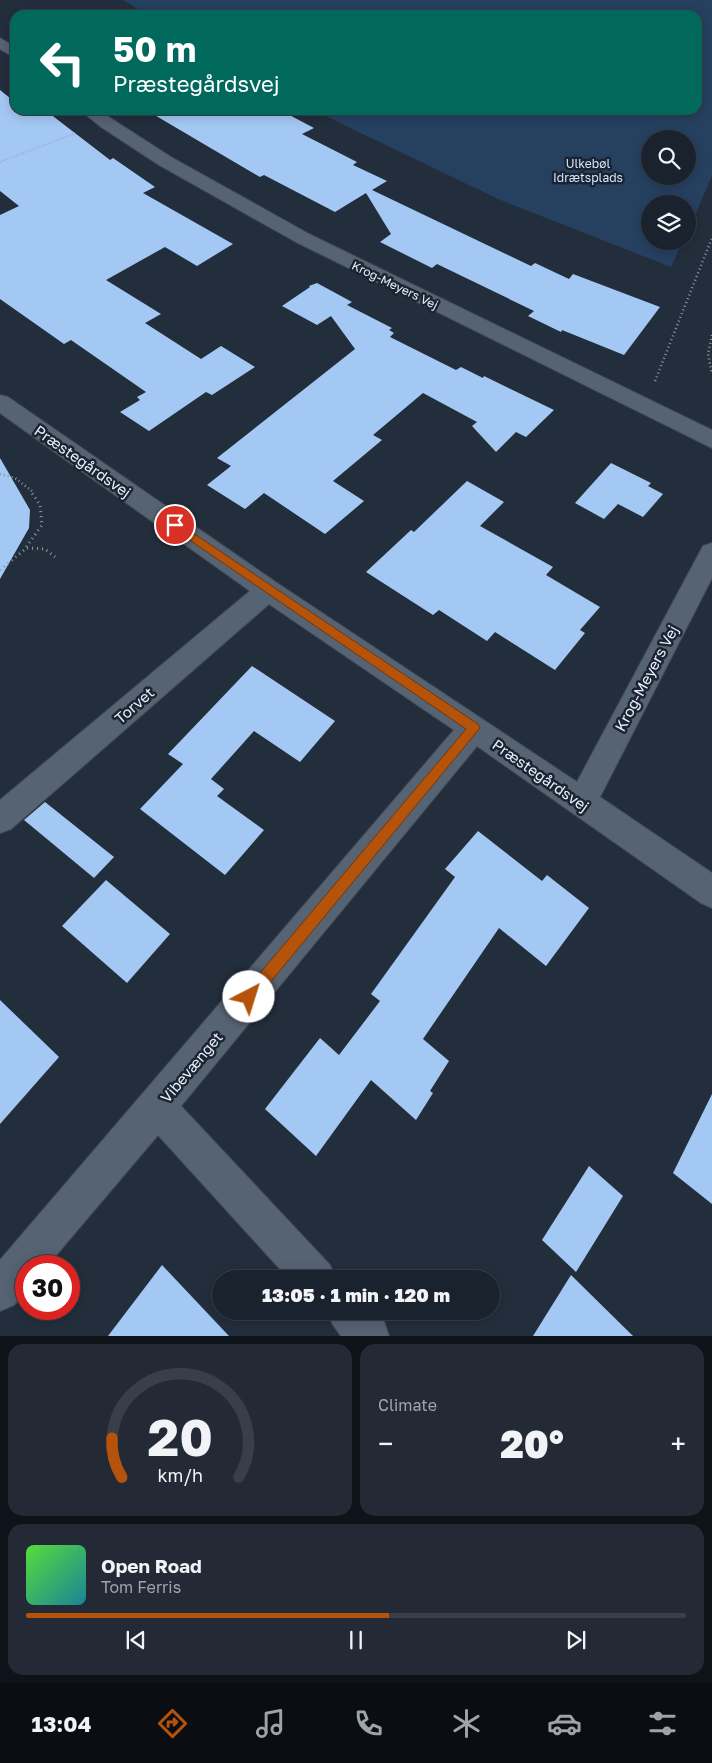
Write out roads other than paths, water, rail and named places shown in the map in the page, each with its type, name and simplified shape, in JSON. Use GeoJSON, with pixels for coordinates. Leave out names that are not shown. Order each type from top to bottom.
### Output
{"type":"FeatureCollection","features":[{"type":"Feature","properties":{"kind":"street"},"geometry":{"type":"LineString","coordinates":[[0,42],[10,50]]}},
{"type":"Feature","properties":{"kind":"street","name":"Krog-Meyers Vej"},"geometry":{"type":"LineString","coordinates":[[95,115],[188,175],[322,250],[646,405],[712,440]]}},
{"type":"Feature","properties":{"kind":"street","name":"Præstegårdsvej"},"geometry":{"type":"LineString","coordinates":[[2,406],[268,590],[474,728],[712,892]]}},
{"type":"Feature","properties":{"kind":"street","name":"Krog-Meyers Vej"},"geometry":{"type":"LineString","coordinates":[[581,803],[712,553]]}},
{"type":"Feature","properties":{"kind":"street","name":"Torvet"},"geometry":{"type":"LineString","coordinates":[[0,819],[268,590]]}},
{"type":"Feature","properties":{"kind":"street","name":"Vibevænget"},"geometry":{"type":"LineString","coordinates":[[0,1291],[157,1107],[474,728]]}},
{"type":"Feature","properties":{"kind":"street","name":"Vibevænget"},"geometry":{"type":"LineString","coordinates":[[157,1107],[308,1270]]}},
{"type":"Feature","properties":{"kind":"street"},"geometry":{"type":"LineString","coordinates":[[355,1320],[369,1336]]}},
{"type":"Feature","properties":{"kind":"park label","name":"Ulkebøl Idrætsplads"},"geometry":{"type":"Point","coordinates":[588,170]}}]}
